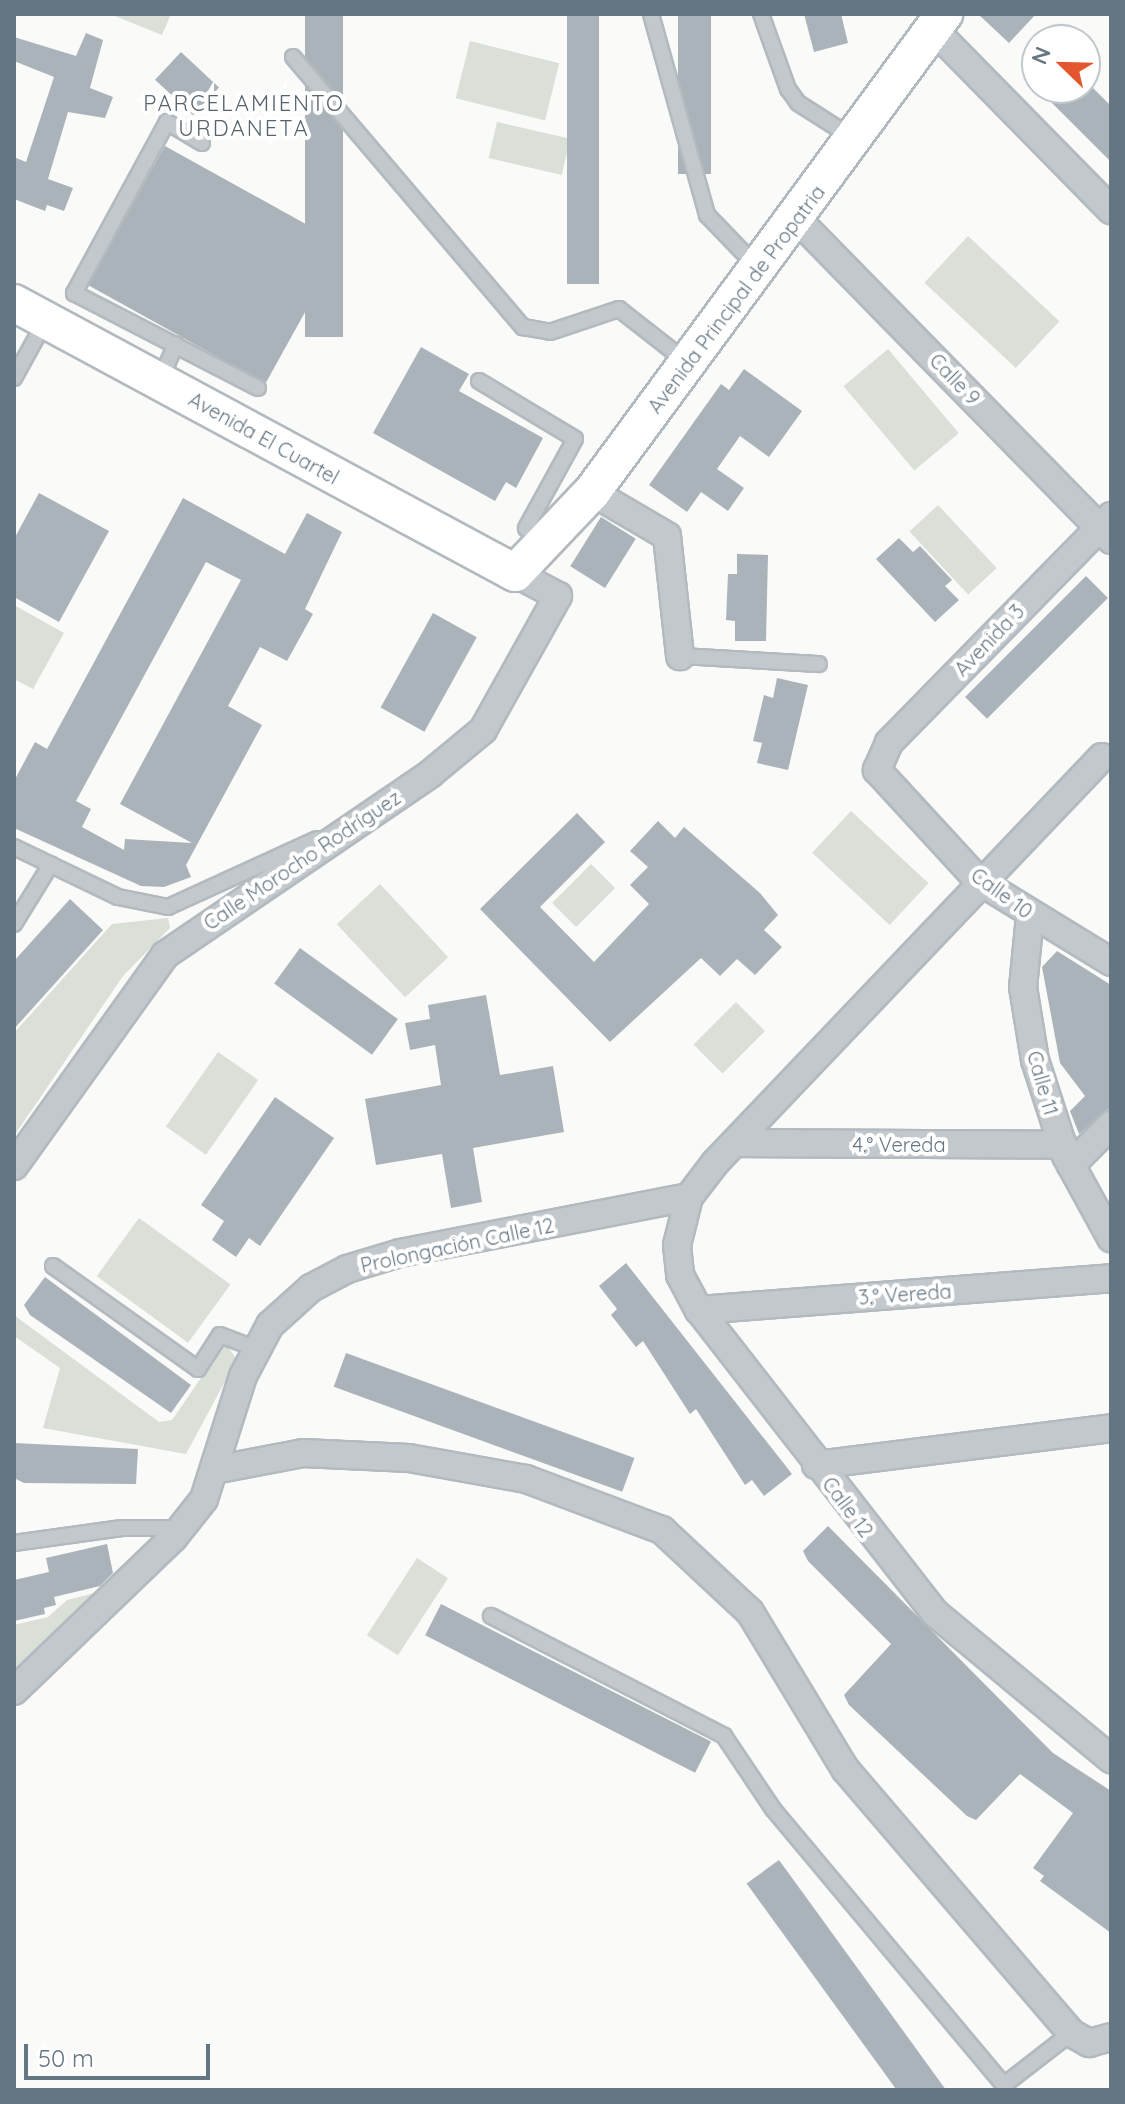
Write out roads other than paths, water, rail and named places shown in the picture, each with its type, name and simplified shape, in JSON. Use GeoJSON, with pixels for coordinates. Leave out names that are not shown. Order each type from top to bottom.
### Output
{"type":"FeatureCollection","features":[{"type":"Feature","properties":{"kind":"main road","name":"Avenida Principal de Propatria"},"geometry":{"type":"LineString","coordinates":[[515,573],[584,476],[689,364],[939,21]]}},
{"type":"Feature","properties":{"kind":"main road","name":"Avenida El Cuartel"},"geometry":{"type":"LineString","coordinates":[[14,303],[515,573]]}},
{"type":"Feature","properties":{"kind":"street"},"geometry":{"type":"LineString","coordinates":[[939,21],[1111,210]]}},
{"type":"Feature","properties":{"kind":"street","name":"Calle 9"},"geometry":{"type":"LineString","coordinates":[[797,219],[1107,528]]}},
{"type":"Feature","properties":{"kind":"street"},"geometry":{"type":"LineString","coordinates":[[584,476],[667,536],[680,656]]}},
{"type":"Feature","properties":{"kind":"street","name":"Avenida 3"},"geometry":{"type":"LineString","coordinates":[[877,770],[889,743],[1107,528]]}},
{"type":"Feature","properties":{"kind":"street","name":"Calle Morocho Rodríguez"},"geometry":{"type":"LineString","coordinates":[[14,1166],[165,955],[460,752],[515,677],[558,596],[515,573]]}},
{"type":"Feature","properties":{"kind":"street"},"geometry":{"type":"LineString","coordinates":[[689,1197],[735,1143],[849,1029],[979,881],[1102,757]]}},
{"type":"Feature","properties":{"kind":"street","name":"Calle 10"},"geometry":{"type":"LineString","coordinates":[[877,770],[979,881],[1030,916],[1108,956]]}},
{"type":"Feature","properties":{"kind":"street","name":"Calle 11"},"geometry":{"type":"LineString","coordinates":[[1030,916],[1023,961],[1026,1022],[1067,1155],[1111,1238]]}},
{"type":"Feature","properties":{"kind":"street"},"geometry":{"type":"LineString","coordinates":[[1067,1155],[1111,1125]]}},
{"type":"Feature","properties":{"kind":"street","name":"4.° Vereda"},"geometry":{"type":"LineString","coordinates":[[735,1143],[1067,1155]]}},
{"type":"Feature","properties":{"kind":"street","name":"Calle 12"},"geometry":{"type":"LineString","coordinates":[[689,1197],[677,1245],[680,1275],[699,1310],[816,1465],[935,1613],[1111,1759]]}},
{"type":"Feature","properties":{"kind":"street","name":"Prolongación Calle 12"},"geometry":{"type":"LineString","coordinates":[[14,1691],[181,1528],[204,1499],[243,1376],[257,1349],[286,1309],[347,1269],[689,1197]]}},
{"type":"Feature","properties":{"kind":"street","name":"3.° Vereda"},"geometry":{"type":"LineString","coordinates":[[699,1310],[1111,1278]]}},
{"type":"Feature","properties":{"kind":"street"},"geometry":{"type":"LineString","coordinates":[[816,1465],[1111,1428]]}},
{"type":"Feature","properties":{"kind":"street"},"geometry":{"type":"LineString","coordinates":[[214,1470],[303,1453],[409,1458],[526,1479],[662,1530],[750,1612],[845,1769],[1071,2033],[1089,2043],[1111,2037]]}},
{"type":"Feature","properties":{"kind":"lane"},"geometry":{"type":"LineString","coordinates":[[651,14],[707,215],[759,269]]}},
{"type":"Feature","properties":{"kind":"lane"},"geometry":{"type":"LineString","coordinates":[[761,14],[788,89],[798,103],[853,138]]}},
{"type":"Feature","properties":{"kind":"lane"},"geometry":{"type":"LineString","coordinates":[[293,57],[523,327],[550,332],[619,309],[689,364]]}},
{"type":"Feature","properties":{"kind":"lane"},"geometry":{"type":"LineString","coordinates":[[202,143],[167,122],[74,293],[258,388]]}},
{"type":"Feature","properties":{"kind":"lane"},"geometry":{"type":"LineString","coordinates":[[14,378],[46,320]]}},
{"type":"Feature","properties":{"kind":"lane"},"geometry":{"type":"LineString","coordinates":[[160,381],[176,344]]}},
{"type":"Feature","properties":{"kind":"lane"},"geometry":{"type":"LineString","coordinates":[[479,381],[573,436],[584,476],[526,528]]}},
{"type":"Feature","properties":{"kind":"lane"},"geometry":{"type":"LineString","coordinates":[[680,656],[819,664]]}},
{"type":"Feature","properties":{"kind":"lane"},"geometry":{"type":"LineString","coordinates":[[14,847],[118,897],[168,907],[368,815]]}},
{"type":"Feature","properties":{"kind":"lane"},"geometry":{"type":"LineString","coordinates":[[14,924],[51,864]]}},
{"type":"Feature","properties":{"kind":"lane"},"geometry":{"type":"LineString","coordinates":[[53,1266],[198,1369],[220,1335],[257,1349]]}},
{"type":"Feature","properties":{"kind":"lane"},"geometry":{"type":"LineString","coordinates":[[14,1543],[122,1528],[181,1528]]}},
{"type":"Feature","properties":{"kind":"lane"},"geometry":{"type":"LineString","coordinates":[[491,1616],[724,1736],[773,1809],[1004,2085],[1071,2033]]}},
{"type":"Feature","properties":{"kind":"district","name":"PARCELAMIENTO URDANETA"},"geometry":{"type":"Point","coordinates":[244,116]}}]}
